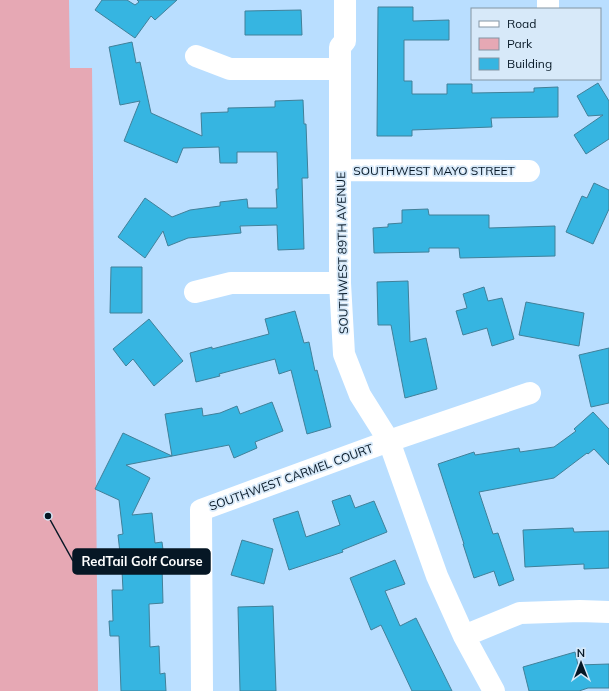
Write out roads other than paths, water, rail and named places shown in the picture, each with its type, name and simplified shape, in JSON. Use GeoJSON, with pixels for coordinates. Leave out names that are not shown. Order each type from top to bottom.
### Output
{"type":"FeatureCollection","features":[{"type":"Feature","properties":{"kind":"street","name":"SOUTHWEST 89TH AVENUE"},"geometry":{"type":"LineString","coordinates":[[332,0],[332,41],[340,47]]}},
{"type":"Feature","properties":{"kind":"street","name":"SOUTHWEST 89TH AVENUE"},"geometry":{"type":"LineString","coordinates":[[345,0],[345,41],[340,47],[340,283],[344,354],[360,395],[389,441],[437,576],[464,636],[494,691]]}},
{"type":"Feature","properties":{"kind":"street"},"geometry":{"type":"LineString","coordinates":[[196,56],[230,69],[340,69]]}},
{"type":"Feature","properties":{"kind":"street","name":"SOUTHWEST MAYO STREET"},"geometry":{"type":"LineString","coordinates":[[340,170],[529,171]]}},
{"type":"Feature","properties":{"kind":"street"},"geometry":{"type":"LineString","coordinates":[[195,292],[232,283],[340,283]]}},
{"type":"Feature","properties":{"kind":"street","name":"SOUTHWEST CARMEL COURT"},"geometry":{"type":"LineString","coordinates":[[202,691],[201,510],[389,441],[530,393]]}},
{"type":"Feature","properties":{"kind":"street"},"geometry":{"type":"LineString","coordinates":[[464,636],[520,613],[580,611],[609,612]]}},
{"type":"Feature","properties":{"kind":"place","name":"RedTail Golf Course"},"geometry":{"type":"Point","coordinates":[48,516]}}]}
